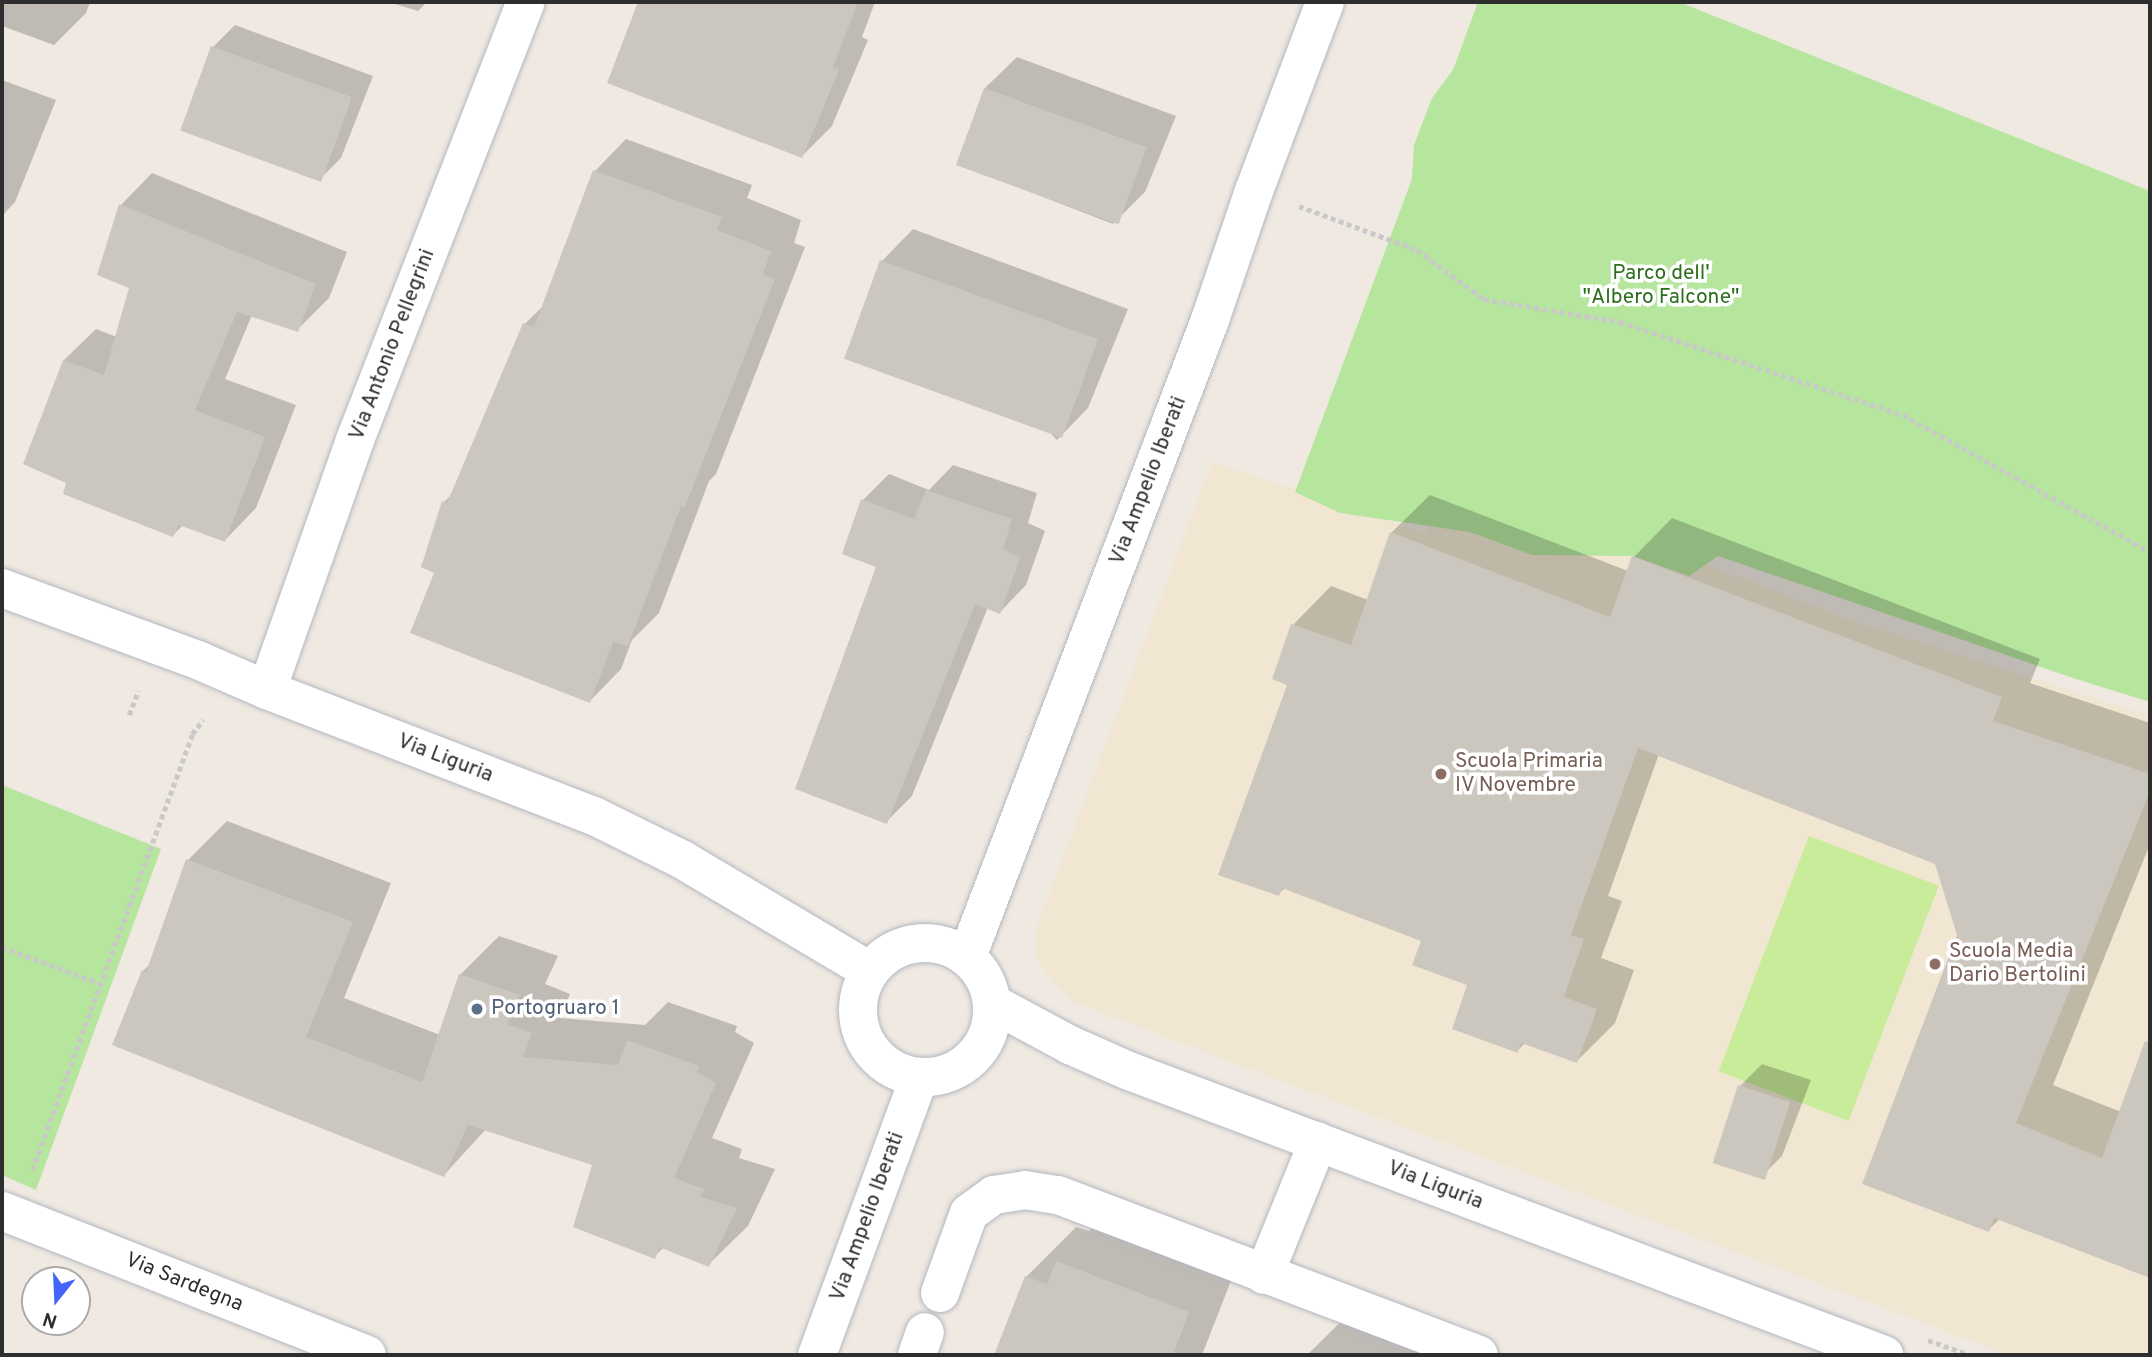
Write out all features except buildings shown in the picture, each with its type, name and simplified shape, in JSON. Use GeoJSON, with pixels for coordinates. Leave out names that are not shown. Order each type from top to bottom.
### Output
{"type":"FeatureCollection","features":[{"type":"Feature","properties":{"kind":"street","name":"Via Antonio Pellegrini"},"geometry":{"type":"LineString","coordinates":[[267,690],[355,440],[526,2]]}},
{"type":"Feature","properties":{"kind":"street","name":"Via Ampelio Iberati"},"geometry":{"type":"LineString","coordinates":[[967,957],[1210,320],[1254,191],[1325,2]]}},
{"type":"Feature","properties":{"kind":"street","name":"Via Liguria"},"geometry":{"type":"LineString","coordinates":[[2,588],[200,661],[267,690],[594,816],[683,860],[870,971]]}},
{"type":"Feature","properties":{"kind":"street"},"geometry":{"type":"LineString","coordinates":[[926,942],[948,946],[967,957],[982,974],[992,1003],[993,1017],[986,1039],[975,1056],[960,1069],[940,1077],[919,1078],[882,1063],[868,1048],[859,1029],[859,989],[870,971],[885,955],[904,946],[926,942]]}},
{"type":"Feature","properties":{"kind":"street","name":"Via Liguria"},"geometry":{"type":"LineString","coordinates":[[992,1003],[1070,1045],[1129,1072],[1869,1352]]}},
{"type":"Feature","properties":{"kind":"street","name":"Via Ampelio Iberati"},"geometry":{"type":"LineString","coordinates":[[817,1355],[919,1078]]}},
{"type":"Feature","properties":{"kind":"street"},"geometry":{"type":"LineString","coordinates":[[1264,1275],[1318,1142]]}},
{"type":"Feature","properties":{"kind":"street"},"geometry":{"type":"LineString","coordinates":[[940,1293],[969,1213],[994,1195],[1026,1190],[1058,1195],[1479,1355]]}},
{"type":"Feature","properties":{"kind":"street","name":"Via Sardegna"},"geometry":{"type":"LineString","coordinates":[[8,1214],[367,1355]]}},
{"type":"Feature","properties":{"kind":"path"},"geometry":{"type":"LineString","coordinates":[[1254,191],[1418,250],[1485,299],[1620,323],[1903,415],[2150,552]]}},
{"type":"Feature","properties":{"kind":"path"},"geometry":{"type":"LineString","coordinates":[[8,1214],[99,983],[192,734],[203,720]]}},
{"type":"Feature","properties":{"kind":"path"},"geometry":{"type":"LineString","coordinates":[[2,947],[99,983]]}},
{"type":"Feature","properties":{"kind":"shaded area"},"geometry":{"type":"Polygon","coordinates":[[[1212,462],[1426,533],[1445,470],[1592,520],[1844,618],[2150,716],[2150,1355],[2008,1355],[1073,1002],[1053,983],[1036,958],[1036,930],[1212,462]]]}},
{"type":"Feature","properties":{"kind":"green space","name":"Parco dell' \"Albero Falcone\""},"geometry":{"type":"Polygon","coordinates":[[[1478,2],[1679,2],[2150,191],[2150,702],[1718,556],[1689,576],[1632,556],[1532,555],[1470,532],[1340,513],[1295,492],[1412,179],[1414,145],[1432,98],[1453,70],[1478,2]]]}},
{"type":"Feature","properties":{"kind":"green space"},"geometry":{"type":"Polygon","coordinates":[[[2,785],[161,849],[36,1190],[2,1175],[2,785]]]}},
{"type":"Feature","properties":{"kind":"green space"},"geometry":{"type":"Polygon","coordinates":[[[1809,836],[1939,886],[1848,1121],[1719,1071],[1809,836]]]}},
{"type":"Feature","properties":{"kind":"place","name":"Scuola Primaria IV Novembre"},"geometry":{"type":"Point","coordinates":[1441,774]}},
{"type":"Feature","properties":{"kind":"place","name":"Scuola Media Dario Bertolini"},"geometry":{"type":"Point","coordinates":[1935,964]}},
{"type":"Feature","properties":{"kind":"place","name":"Portogruaro 1"},"geometry":{"type":"Point","coordinates":[477,1009]}}]}
